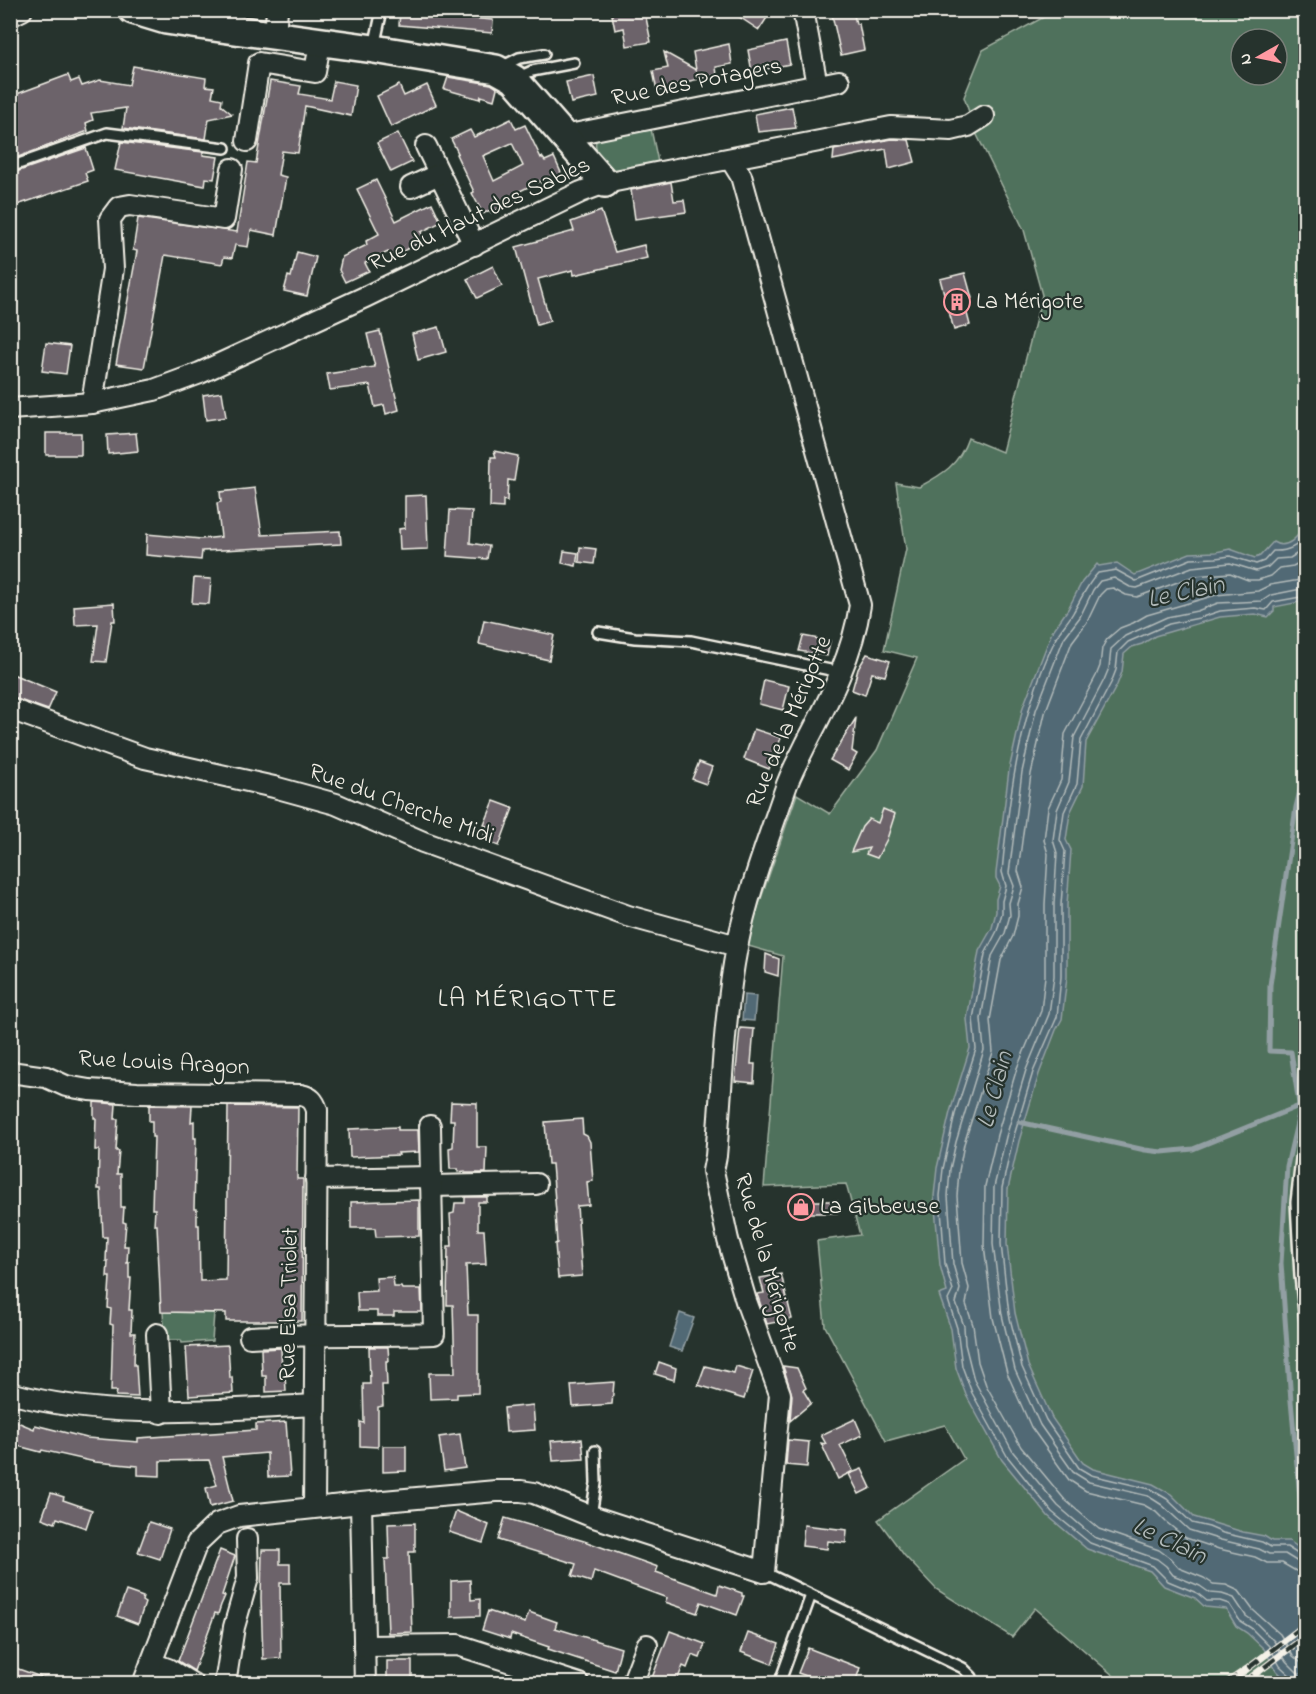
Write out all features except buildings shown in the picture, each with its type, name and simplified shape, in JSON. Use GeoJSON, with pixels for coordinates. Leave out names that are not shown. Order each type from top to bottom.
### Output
{"type":"FeatureCollection","features":[{"type":"Feature","properties":{"kind":"street"},"geometry":{"type":"LineString","coordinates":[[10,16],[22,10]]}},
{"type":"Feature","properties":{"kind":"street"},"geometry":{"type":"LineString","coordinates":[[133,10],[188,23],[276,23],[320,43],[374,50],[505,74],[605,183]]}},
{"type":"Feature","properties":{"kind":"street"},"geometry":{"type":"LineString","coordinates":[[803,10],[817,85]]}},
{"type":"Feature","properties":{"kind":"street"},"geometry":{"type":"LineString","coordinates":[[247,141],[259,63],[315,72],[320,43]]}},
{"type":"Feature","properties":{"kind":"street","name":"Rue des Potagers"},"geometry":{"type":"LineString","coordinates":[[564,136],[839,81]]}},
{"type":"Feature","properties":{"kind":"street","name":"Rue du Haut des Sables"},"geometry":{"type":"LineString","coordinates":[[10,409],[92,403],[154,390],[200,373],[474,245],[581,192],[605,183],[891,128],[951,130],[968,126],[984,116]]}},
{"type":"Feature","properties":{"kind":"street"},"geometry":{"type":"LineString","coordinates":[[426,146],[474,245]]}},
{"type":"Feature","properties":{"kind":"street","name":"Rue de la Mérigotte"},"geometry":{"type":"LineString","coordinates":[[730,160],[741,176],[860,605],[851,648],[831,696],[786,786],[757,877],[737,946],[725,1035],[713,1171],[728,1240],[746,1301],[780,1394],[764,1572]]}},
{"type":"Feature","properties":{"kind":"street"},"geometry":{"type":"LineString","coordinates":[[92,403],[113,269],[110,219],[119,207],[130,205],[224,219],[232,169]]}},
{"type":"Feature","properties":{"kind":"street"},"geometry":{"type":"LineString","coordinates":[[411,187],[439,174]]}},
{"type":"Feature","properties":{"kind":"street","name":"Rue du Cherche Midi"},"geometry":{"type":"LineString","coordinates":[[10,709],[145,758],[336,804],[423,842],[628,916],[737,946]]}},
{"type":"Feature","properties":{"kind":"street","name":"Rue Louis Aragon"},"geometry":{"type":"LineString","coordinates":[[10,1072],[46,1077],[66,1086],[89,1090],[137,1093],[301,1095],[308,1096],[314,1101]]}},
{"type":"Feature","properties":{"kind":"street","name":"Rue Elsa Triolet"},"geometry":{"type":"LineString","coordinates":[[314,1101],[317,1110],[314,1507]]}},
{"type":"Feature","properties":{"kind":"street"},"geometry":{"type":"LineString","coordinates":[[250,1337],[315,1334],[334,1336],[435,1335],[430,1126]]}},
{"type":"Feature","properties":{"kind":"street"},"geometry":{"type":"LineString","coordinates":[[316,1179],[537,1184]]}},
{"type":"Feature","properties":{"kind":"street"},"geometry":{"type":"LineString","coordinates":[[158,1334],[161,1413]]}},
{"type":"Feature","properties":{"kind":"street"},"geometry":{"type":"LineString","coordinates":[[10,1393],[68,1407],[104,1411],[161,1413],[254,1400],[314,1405]]}},
{"type":"Feature","properties":{"kind":"street"},"geometry":{"type":"LineString","coordinates":[[143,1683],[193,1550],[210,1529],[231,1518],[314,1507],[496,1491],[521,1491],[764,1572]]}},
{"type":"Feature","properties":{"kind":"street"},"geometry":{"type":"LineString","coordinates":[[360,1503],[365,1683]]}},
{"type":"Feature","properties":{"kind":"street"},"geometry":{"type":"LineString","coordinates":[[225,1683],[234,1627],[249,1578],[247,1539]]}},
{"type":"Feature","properties":{"kind":"street"},"geometry":{"type":"LineString","coordinates":[[364,1646],[458,1645],[579,1683]]}},
{"type":"Feature","properties":{"kind":"street"},"geometry":{"type":"LineString","coordinates":[[632,1683],[647,1645]]}},
{"type":"Feature","properties":{"kind":"street"},"geometry":{"type":"LineString","coordinates":[[151,1663],[168,1669],[193,1683]]}},
{"type":"Feature","properties":{"kind":"lane"},"geometry":{"type":"LineString","coordinates":[[374,50],[382,10]]}},
{"type":"Feature","properties":{"kind":"lane"},"geometry":{"type":"LineString","coordinates":[[505,74],[519,58],[544,54]]}},
{"type":"Feature","properties":{"kind":"lane"},"geometry":{"type":"LineString","coordinates":[[505,74],[574,63]]}},
{"type":"Feature","properties":{"kind":"lane"},"geometry":{"type":"LineString","coordinates":[[10,167],[107,133],[225,148]]}},
{"type":"Feature","properties":{"kind":"lane"},"geometry":{"type":"LineString","coordinates":[[598,632],[635,638],[691,641],[840,672]]}},
{"type":"Feature","properties":{"kind":"lane"},"geometry":{"type":"LineString","coordinates":[[1305,1116],[1296,1202],[1305,1330]]}},
{"type":"Feature","properties":{"kind":"lane"},"geometry":{"type":"LineString","coordinates":[[591,1516],[596,1483],[595,1451]]}},
{"type":"Feature","properties":{"kind":"lane"},"geometry":{"type":"LineString","coordinates":[[764,1572],[963,1668],[972,1677]]}},
{"type":"Feature","properties":{"kind":"lane"},"geometry":{"type":"LineString","coordinates":[[779,1683],[811,1595]]}},
{"type":"Feature","properties":{"kind":"green space"},"geometry":{"type":"Polygon","coordinates":[[[1055,11],[1305,11],[1305,1683],[1122,1683],[1035,1608],[1012,1637],[936,1589],[904,1555],[878,1520],[964,1459],[945,1425],[886,1441],[825,1326],[817,1241],[860,1235],[846,1184],[764,1187],[783,956],[745,945],[797,794],[830,814],[877,750],[917,658],[884,650],[906,549],[896,483],[919,487],[936,478],[955,462],[968,438],[1002,452],[1042,295],[1024,230],[976,133],[964,97],[983,50],[1055,11]]]}},
{"type":"Feature","properties":{"kind":"green space"},"geometry":{"type":"Polygon","coordinates":[[[651,129],[658,162],[615,171],[596,149],[596,140],[651,129]]]}},
{"type":"Feature","properties":{"kind":"green space"},"geometry":{"type":"Polygon","coordinates":[[[163,1312],[214,1313],[212,1341],[182,1343],[181,1340],[165,1340],[163,1312]]]}},
{"type":"Feature","properties":{"kind":"water","name":"Le Clain"},"geometry":{"type":"Polygon","coordinates":[[[1305,526],[1305,601],[1274,607],[1274,611],[1268,617],[1255,614],[1220,617],[1155,636],[1132,647],[1124,654],[1122,672],[1117,685],[1086,742],[1083,786],[1070,813],[1066,840],[1071,850],[1067,905],[1067,977],[1062,1019],[1039,1074],[1019,1141],[1008,1189],[1007,1244],[1015,1313],[1028,1365],[1052,1418],[1083,1463],[1093,1469],[1153,1484],[1171,1494],[1194,1517],[1264,1536],[1272,1541],[1289,1541],[1305,1552],[1305,1683],[1290,1684],[1276,1670],[1264,1649],[1236,1626],[1226,1609],[1205,1607],[1195,1598],[1164,1586],[1150,1571],[1087,1549],[1048,1516],[1002,1460],[966,1395],[956,1368],[951,1329],[939,1295],[947,1292],[940,1265],[934,1196],[937,1168],[950,1112],[970,1048],[967,1019],[979,951],[992,928],[996,912],[996,899],[1000,886],[996,873],[1009,770],[1023,707],[1052,632],[1068,609],[1082,582],[1097,564],[1099,566],[1117,563],[1135,575],[1190,553],[1230,549],[1255,558],[1260,556],[1273,542],[1283,545],[1292,541],[1305,526]]]}},
{"type":"Feature","properties":{"kind":"water"},"geometry":{"type":"Polygon","coordinates":[[[744,995],[756,996],[754,1021],[742,1020],[744,995]]]}},
{"type":"Feature","properties":{"kind":"water"},"geometry":{"type":"Polygon","coordinates":[[[680,1313],[694,1318],[682,1351],[669,1347],[680,1313]]]}},
{"type":"Feature","properties":{"kind":"waterway"},"geometry":{"type":"LineString","coordinates":[[1299,1554],[1302,1549],[1302,1518],[1281,1263],[1287,1166],[1300,1110],[1291,1052],[1269,1051],[1270,985],[1296,807],[1306,767]]}},
{"type":"Feature","properties":{"kind":"waterway"},"geometry":{"type":"LineString","coordinates":[[1019,1122],[1162,1152],[1193,1149],[1299,1106]]}},
{"type":"Feature","properties":{"kind":"railway"},"geometry":{"type":"LineString","coordinates":[[1225,1684],[1306,1624]]}},
{"type":"Feature","properties":{"kind":"railway"},"geometry":{"type":"LineString","coordinates":[[1242,1684],[1306,1636]]}},
{"type":"Feature","properties":{"kind":"place","name":"La Mérigote"},"geometry":{"type":"Point","coordinates":[957,302]}},
{"type":"Feature","properties":{"kind":"place","name":"La Gibbeuse"},"geometry":{"type":"Point","coordinates":[801,1207]}},
{"type":"Feature","properties":{"kind":"district","name":"LA MÉRIGOTTE"},"geometry":{"type":"Point","coordinates":[528,1000]}}]}
